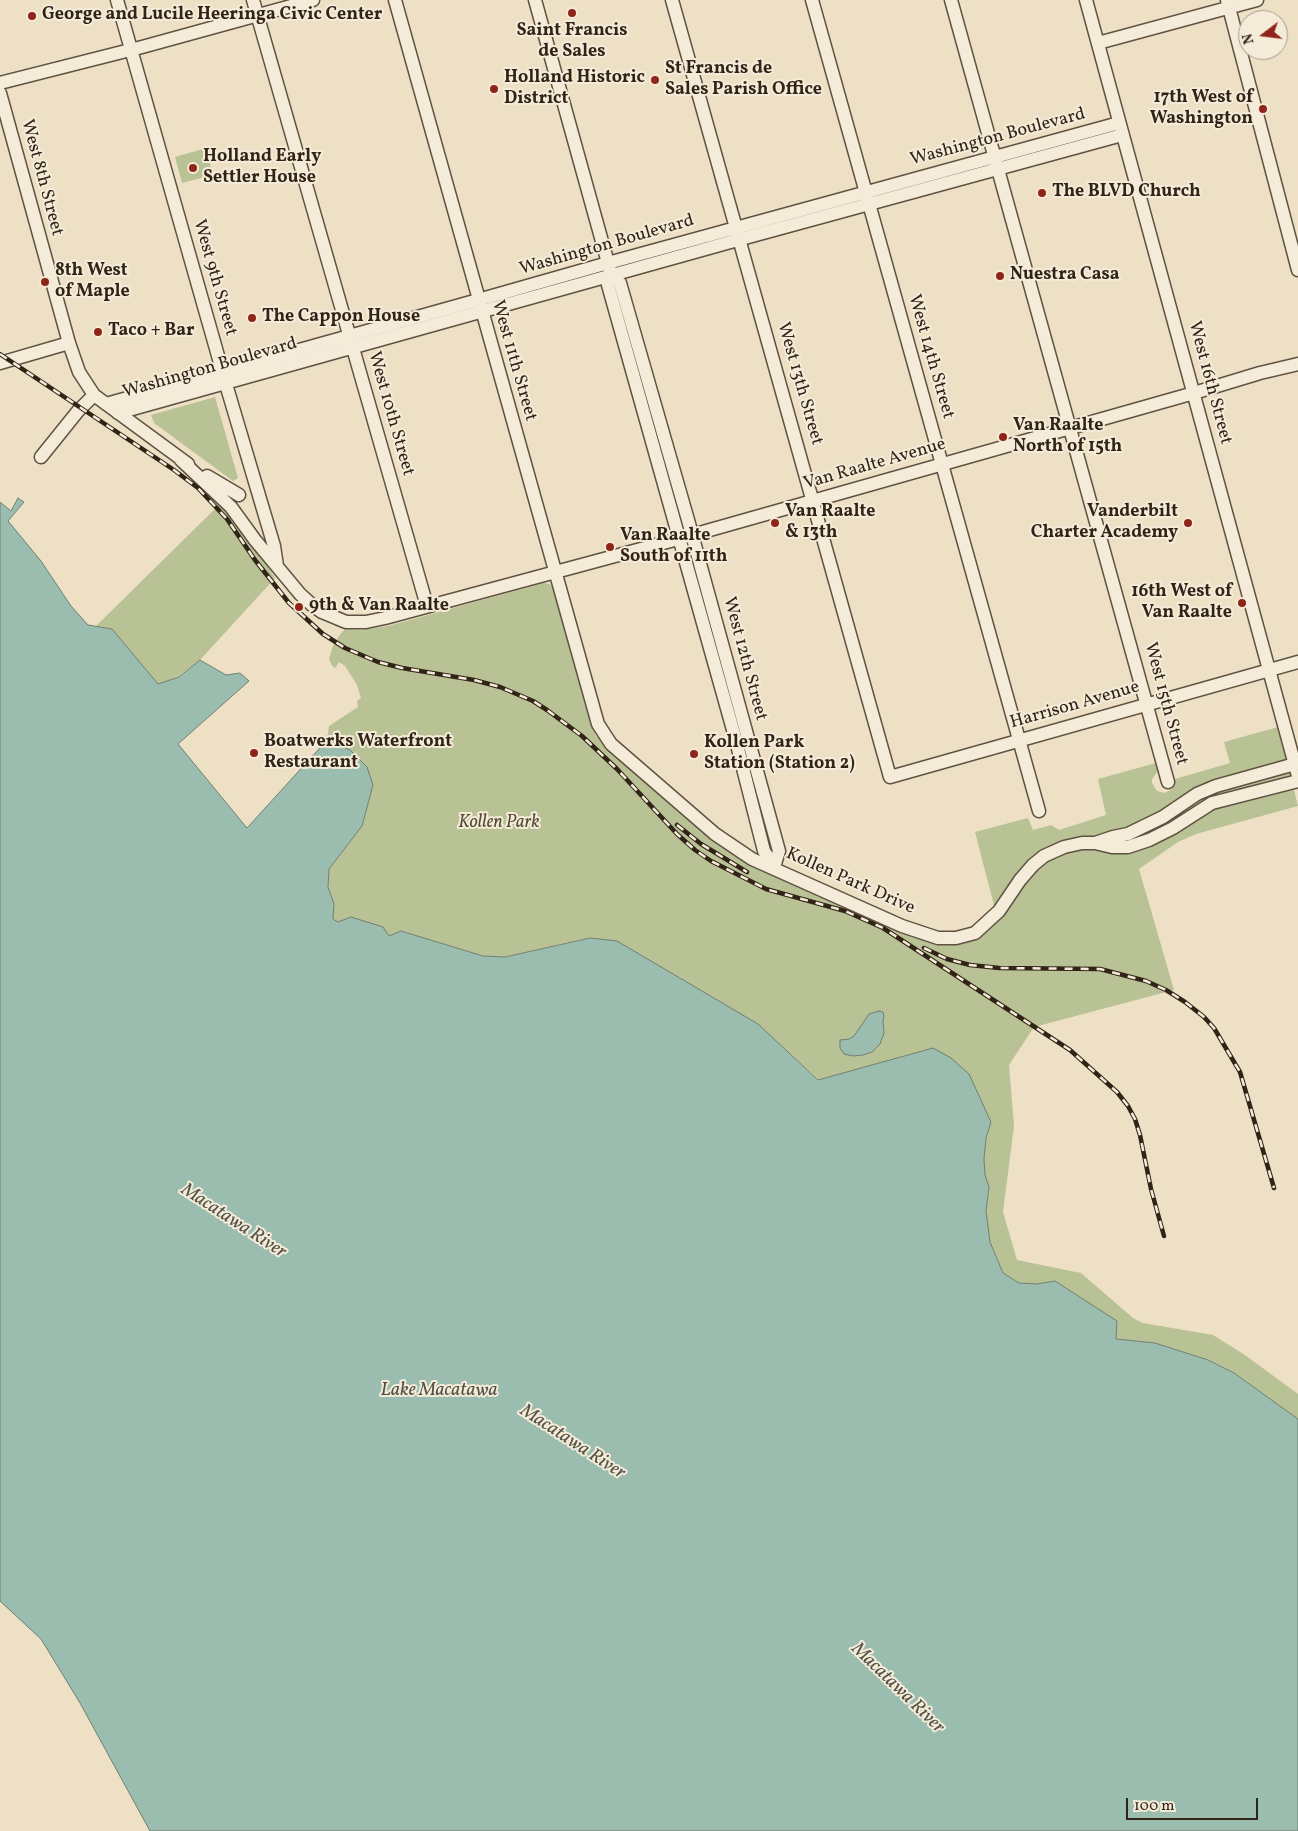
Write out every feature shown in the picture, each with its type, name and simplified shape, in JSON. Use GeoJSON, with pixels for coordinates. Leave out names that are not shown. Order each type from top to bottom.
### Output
{"type":"FeatureCollection","features":[{"type":"Feature","properties":{"kind":"street","name":"West 9th Street"},"geometry":{"type":"LineString","coordinates":[[117,0],[274,546],[277,566]]}},
{"type":"Feature","properties":{"kind":"street","name":"West 10th Street"},"geometry":{"type":"LineString","coordinates":[[254,0],[427,606]]}},
{"type":"Feature","properties":{"kind":"street"},"geometry":{"type":"LineString","coordinates":[[0,83],[142,47],[313,0]]}},
{"type":"Feature","properties":{"kind":"street","name":"West 11th Street"},"geometry":{"type":"LineString","coordinates":[[395,0],[554,572],[592,706],[601,731]]}},
{"type":"Feature","properties":{"kind":"street","name":"West 12th Street"},"geometry":{"type":"LineString","coordinates":[[535,0],[609,269],[608,285],[735,737],[764,851],[774,868]]}},
{"type":"Feature","properties":{"kind":"street","name":"West 13th Street"},"geometry":{"type":"LineString","coordinates":[[672,0],[814,500],[890,777]]}},
{"type":"Feature","properties":{"kind":"street","name":"West 14th Street"},"geometry":{"type":"LineString","coordinates":[[812,0],[1039,811]]}},
{"type":"Feature","properties":{"kind":"street","name":"West 15th Street"},"geometry":{"type":"LineString","coordinates":[[951,0],[1168,782]]}},
{"type":"Feature","properties":{"kind":"street","name":"West 16th Street"},"geometry":{"type":"LineString","coordinates":[[1086,0],[1296,770]]}},
{"type":"Feature","properties":{"kind":"street"},"geometry":{"type":"LineString","coordinates":[[1098,43],[1228,4],[1257,0]]}},
{"type":"Feature","properties":{"kind":"street"},"geometry":{"type":"LineString","coordinates":[[1228,4],[1298,270]]}},
{"type":"Feature","properties":{"kind":"street","name":"West 8th Street"},"geometry":{"type":"LineString","coordinates":[[0,93],[69,343],[79,372],[94,395],[181,460],[239,495]]}},
{"type":"Feature","properties":{"kind":"street"},"geometry":{"type":"LineString","coordinates":[[0,115],[8,126]]}},
{"type":"Feature","properties":{"kind":"street","name":"Washington Boulevard"},"geometry":{"type":"LineString","coordinates":[[106,404],[224,377],[609,269],[1121,129]]}},
{"type":"Feature","properties":{"kind":"street","name":"West 12th Street"},"geometry":{"type":"LineString","coordinates":[[609,269],[620,282],[692,535],[779,851],[774,868]]}},
{"type":"Feature","properties":{"kind":"street"},"geometry":{"type":"LineString","coordinates":[[5,362],[69,343]]}},
{"type":"Feature","properties":{"kind":"street","name":"Van Raalte Avenue"},"geometry":{"type":"LineString","coordinates":[[277,566],[300,594],[317,609],[346,622],[366,622],[678,539],[1260,373],[1298,364]]}},
{"type":"Feature","properties":{"kind":"street","name":"Washington Boulevard"},"geometry":{"type":"LineString","coordinates":[[118,413],[224,377]]}},
{"type":"Feature","properties":{"kind":"street"},"geometry":{"type":"LineString","coordinates":[[41,457],[78,411],[94,395]]}},
{"type":"Feature","properties":{"kind":"street","name":"West 8th Street"},"geometry":{"type":"LineString","coordinates":[[181,460],[231,507],[277,566]]}},
{"type":"Feature","properties":{"kind":"street"},"geometry":{"type":"LineString","coordinates":[[231,507],[253,478]]}},
{"type":"Feature","properties":{"kind":"street","name":"Harrison Avenue"},"geometry":{"type":"LineString","coordinates":[[890,777],[1298,662]]}},
{"type":"Feature","properties":{"kind":"street","name":"Kollen Park Drive"},"geometry":{"type":"LineString","coordinates":[[601,731],[611,744],[715,834],[740,852],[902,926],[938,938],[956,938],[975,933],[999,911],[1033,864],[1044,856],[1082,843],[1128,847],[1173,828],[1212,803],[1298,781]]}},
{"type":"Feature","properties":{"kind":"street","name":"Kollen Park Drive"},"geometry":{"type":"LineString","coordinates":[[1095,843],[1128,834],[1145,826],[1163,817],[1197,794],[1216,786],[1296,770]]}},
{"type":"Feature","properties":{"kind":"green space"},"geometry":{"type":"Polygon","coordinates":[[[206,148],[213,175],[182,183],[175,157],[206,148]]]}},
{"type":"Feature","properties":{"kind":"green space"},"geometry":{"type":"Polygon","coordinates":[[[215,397],[238,478],[233,481],[154,423],[151,415],[215,397]]]}},
{"type":"Feature","properties":{"kind":"green space"},"geometry":{"type":"Polygon","coordinates":[[[221,503],[256,547],[275,578],[200,660],[179,676],[158,685],[112,629],[96,626],[221,503]]]}},
{"type":"Feature","properties":{"kind":"green space","name":"Kollen Park"},"geometry":{"type":"Polygon","coordinates":[[[544,583],[550,584],[553,589],[596,736],[722,846],[926,941],[968,940],[985,932],[997,917],[975,832],[1028,818],[1033,830],[1051,825],[1059,830],[1106,815],[1098,779],[1156,763],[1158,771],[1152,779],[1152,783],[1157,791],[1165,793],[1172,789],[1175,779],[1230,763],[1224,742],[1278,727],[1298,806],[1196,834],[1178,842],[1139,869],[1174,990],[1034,1027],[1009,1065],[1014,1126],[1003,1212],[1017,1260],[1081,1273],[1133,1318],[1143,1323],[1213,1335],[1245,1355],[1298,1394],[1298,1419],[1234,1373],[1208,1360],[1155,1343],[1116,1339],[1055,1281],[1037,1284],[1019,1283],[1003,1273],[990,1242],[986,1211],[989,1187],[985,1175],[984,1159],[986,1138],[991,1122],[934,1048],[819,1080],[758,1025],[583,939],[505,957],[483,956],[401,931],[389,936],[339,923],[333,919],[334,904],[328,888],[329,869],[362,826],[373,785],[327,740],[329,726],[358,707],[357,701],[361,698],[357,685],[345,666],[339,662],[334,668],[329,659],[333,646],[339,636],[345,629],[361,630],[388,626],[544,583]]]}},
{"type":"Feature","properties":{"kind":"water","name":"Lake Macatawa"},"geometry":{"type":"Polygon","coordinates":[[[18,498],[24,502],[8,521],[41,561],[71,606],[88,625],[112,629],[158,684],[179,677],[200,660],[226,675],[240,673],[249,681],[178,744],[247,828],[327,740],[350,750],[367,767],[373,785],[362,826],[329,869],[328,887],[334,904],[333,919],[338,922],[351,917],[383,927],[389,936],[401,931],[483,956],[505,957],[590,938],[617,941],[758,1024],[818,1080],[933,1048],[951,1058],[969,1074],[991,1122],[986,1138],[984,1159],[985,1175],[989,1187],[986,1211],[990,1242],[1003,1273],[1019,1283],[1037,1284],[1055,1281],[1117,1321],[1116,1339],[1155,1343],[1208,1360],[1234,1373],[1298,1419],[1298,1831],[150,1831],[80,1703],[41,1639],[0,1601],[0,502],[11,511],[18,498]]]}},
{"type":"Feature","properties":{"kind":"water"},"geometry":{"type":"Polygon","coordinates":[[[879,1011],[883,1012],[884,1017],[884,1033],[880,1044],[872,1052],[863,1055],[853,1056],[844,1054],[840,1048],[840,1040],[849,1039],[854,1036],[869,1014],[879,1011]]]}},
{"type":"Feature","properties":{"kind":"railway"},"geometry":{"type":"LineString","coordinates":[[0,354],[198,488],[227,519],[255,560],[289,603],[323,634],[345,648],[378,662],[474,680],[500,687],[533,701],[582,736],[617,769],[677,834],[711,861],[766,889],[845,911],[883,928],[1070,1050],[1117,1092],[1135,1119],[1164,1236]]}},
{"type":"Feature","properties":{"kind":"railway"},"geometry":{"type":"LineString","coordinates":[[677,825],[701,844],[747,872]]}},
{"type":"Feature","properties":{"kind":"railway"},"geometry":{"type":"LineString","coordinates":[[924,948],[947,959],[970,965],[999,968],[1100,969],[1146,981],[1166,990],[1185,1002],[1204,1017],[1214,1028],[1240,1072],[1274,1188]]}},
{"type":"Feature","properties":{"kind":"place","name":"Saint Francis de Sales"},"geometry":{"type":"Point","coordinates":[572,13]}},
{"type":"Feature","properties":{"kind":"place","name":"George and Lucile Heeringa Civic Center"},"geometry":{"type":"Point","coordinates":[32,16]}},
{"type":"Feature","properties":{"kind":"place","name":"St Francis de Sales Parish Office"},"geometry":{"type":"Point","coordinates":[655,80]}},
{"type":"Feature","properties":{"kind":"place","name":"Holland Historic District"},"geometry":{"type":"Point","coordinates":[494,89]}},
{"type":"Feature","properties":{"kind":"place","name":"17th West of Washington"},"geometry":{"type":"Point","coordinates":[1263,109]}},
{"type":"Feature","properties":{"kind":"place","name":"Holland Early Settler House"},"geometry":{"type":"Point","coordinates":[193,168]}},
{"type":"Feature","properties":{"kind":"place","name":"The BLVD Church"},"geometry":{"type":"Point","coordinates":[1042,193]}},
{"type":"Feature","properties":{"kind":"place","name":"Nuestra Casa"},"geometry":{"type":"Point","coordinates":[1000,276]}},
{"type":"Feature","properties":{"kind":"place","name":"8th West of Maple"},"geometry":{"type":"Point","coordinates":[45,282]}},
{"type":"Feature","properties":{"kind":"place","name":"The Cappon House"},"geometry":{"type":"Point","coordinates":[252,318]}},
{"type":"Feature","properties":{"kind":"place","name":"Taco + Bar"},"geometry":{"type":"Point","coordinates":[98,332]}},
{"type":"Feature","properties":{"kind":"place","name":"Van Raalte North of 15th"},"geometry":{"type":"Point","coordinates":[1003,437]}},
{"type":"Feature","properties":{"kind":"place","name":"Van Raalte & 13th"},"geometry":{"type":"Point","coordinates":[775,523]}},
{"type":"Feature","properties":{"kind":"place","name":"Vanderbilt Charter Academy"},"geometry":{"type":"Point","coordinates":[1188,523]}},
{"type":"Feature","properties":{"kind":"place","name":"Van Raalte South of 11th"},"geometry":{"type":"Point","coordinates":[610,547]}},
{"type":"Feature","properties":{"kind":"place","name":"16th West of Van Raalte"},"geometry":{"type":"Point","coordinates":[1242,603]}},
{"type":"Feature","properties":{"kind":"place","name":"9th & Van Raalte"},"geometry":{"type":"Point","coordinates":[299,607]}},
{"type":"Feature","properties":{"kind":"place","name":"Boatwerks Waterfront Restaurant"},"geometry":{"type":"Point","coordinates":[254,753]}},
{"type":"Feature","properties":{"kind":"place","name":"Kollen Park Station (Station 2)"},"geometry":{"type":"Point","coordinates":[694,754]}},
{"type":"Feature","properties":{"kind":"water label","name":"Macatawa River"},"geometry":{"type":"Point","coordinates":[233,1222]}},
{"type":"Feature","properties":{"kind":"water label","name":"Macatawa River"},"geometry":{"type":"Point","coordinates":[572,1443]}},
{"type":"Feature","properties":{"kind":"water label","name":"Macatawa River"},"geometry":{"type":"Point","coordinates":[897,1689]}}]}
